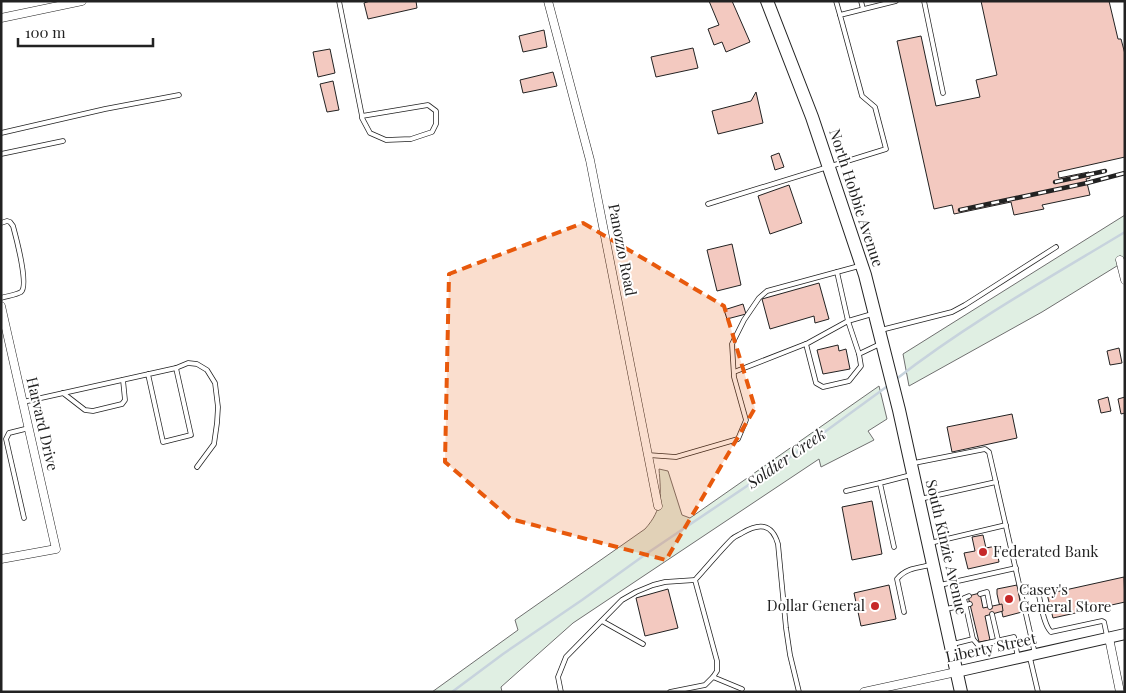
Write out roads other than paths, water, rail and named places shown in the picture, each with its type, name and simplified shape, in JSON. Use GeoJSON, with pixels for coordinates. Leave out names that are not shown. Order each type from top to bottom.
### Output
{"type":"FeatureCollection","features":[{"type":"Feature","properties":{"kind":"main road","name":"North Hobbie Avenue"},"geometry":{"type":"LineString","coordinates":[[767,1],[812,117],[862,265],[899,410]]}},
{"type":"Feature","properties":{"kind":"main road"},"geometry":{"type":"LineString","coordinates":[[772,1],[773,17]]}},
{"type":"Feature","properties":{"kind":"main road","name":"South Kinzie Avenue"},"geometry":{"type":"LineString","coordinates":[[899,410],[961,692]]}},
{"type":"Feature","properties":{"kind":"street"},"geometry":{"type":"LineString","coordinates":[[1,18],[44,5],[82,1]]}},
{"type":"Feature","properties":{"kind":"street","name":"Panozzo Road"},"geometry":{"type":"LineString","coordinates":[[548,1],[590,160],[658,506]]}},
{"type":"Feature","properties":{"kind":"street"},"geometry":{"type":"LineString","coordinates":[[1120,260],[1125,280]]}},
{"type":"Feature","properties":{"kind":"street","name":"Harvard Drive"},"geometry":{"type":"LineString","coordinates":[[1,306],[56,548],[1,559]]}},
{"type":"Feature","properties":{"kind":"street","name":"Liberty Street"},"geometry":{"type":"LineString","coordinates":[[864,692],[1125,634]]}},
{"type":"Feature","properties":{"kind":"street"},"geometry":{"type":"LineString","coordinates":[[1108,638],[1120,692]]}},
{"type":"Feature","properties":{"kind":"lane"},"geometry":{"type":"LineString","coordinates":[[339,1],[362,116],[370,133],[386,140],[412,139],[432,132],[436,124],[436,111],[428,105],[362,116]]}},
{"type":"Feature","properties":{"kind":"lane"},"geometry":{"type":"LineString","coordinates":[[708,204],[886,149],[875,106],[862,96],[836,1]]}},
{"type":"Feature","properties":{"kind":"lane"},"geometry":{"type":"LineString","coordinates":[[861,1],[863,9]]}},
{"type":"Feature","properties":{"kind":"lane"},"geometry":{"type":"LineString","coordinates":[[840,15],[896,1]]}},
{"type":"Feature","properties":{"kind":"lane"},"geometry":{"type":"LineString","coordinates":[[924,1],[943,93]]}},
{"type":"Feature","properties":{"kind":"lane"},"geometry":{"type":"LineString","coordinates":[[1,133],[106,109],[179,95]]}},
{"type":"Feature","properties":{"kind":"lane"},"geometry":{"type":"LineString","coordinates":[[1,154],[64,141]]}},
{"type":"Feature","properties":{"kind":"lane"},"geometry":{"type":"LineString","coordinates":[[1,223],[7,221],[13,226],[24,276],[24,287],[20,292],[1,298]]}},
{"type":"Feature","properties":{"kind":"lane"},"geometry":{"type":"LineString","coordinates":[[859,354],[965,305],[1056,247]]}},
{"type":"Feature","properties":{"kind":"lane"},"geometry":{"type":"LineString","coordinates":[[648,455],[676,458],[738,440],[746,420],[734,372],[732,344],[744,320],[759,298],[767,291],[862,265]]}},
{"type":"Feature","properties":{"kind":"lane"},"geometry":{"type":"LineString","coordinates":[[806,344],[816,384],[823,387],[849,381],[861,366],[837,272]]}},
{"type":"Feature","properties":{"kind":"lane"},"geometry":{"type":"LineString","coordinates":[[734,372],[806,344],[848,321],[874,313]]}},
{"type":"Feature","properties":{"kind":"lane"},"geometry":{"type":"LineString","coordinates":[[23,402],[176,368],[188,363],[197,364],[207,370],[215,383],[218,407],[218,423],[214,444],[207,456],[197,467]]}},
{"type":"Feature","properties":{"kind":"lane"},"geometry":{"type":"LineString","coordinates":[[148,374],[163,442],[191,436],[176,368]]}},
{"type":"Feature","properties":{"kind":"lane"},"geometry":{"type":"LineString","coordinates":[[63,393],[85,410],[93,411],[122,404],[125,400],[123,380]]}},
{"type":"Feature","properties":{"kind":"lane"},"geometry":{"type":"LineString","coordinates":[[24,518],[6,439],[9,433],[29,428]]}},
{"type":"Feature","properties":{"kind":"lane"},"geometry":{"type":"LineString","coordinates":[[846,491],[880,483],[912,469],[985,449],[989,452],[1022,591],[1038,692]]}},
{"type":"Feature","properties":{"kind":"lane"},"geometry":{"type":"LineString","coordinates":[[919,500],[996,482]]}},
{"type":"Feature","properties":{"kind":"lane"},"geometry":{"type":"LineString","coordinates":[[880,483],[894,547]]}},
{"type":"Feature","properties":{"kind":"lane"},"geometry":{"type":"LineString","coordinates":[[928,544],[1006,525]]}},
{"type":"Feature","properties":{"kind":"lane"},"geometry":{"type":"LineString","coordinates":[[561,692],[558,677],[566,657],[622,600],[636,592],[665,582],[695,580],[734,538],[752,527],[761,526],[770,528],[778,544],[786,628],[799,692]]}},
{"type":"Feature","properties":{"kind":"lane"},"geometry":{"type":"LineString","coordinates":[[904,612],[896,579],[908,570],[933,564]]}},
{"type":"Feature","properties":{"kind":"lane"},"geometry":{"type":"LineString","coordinates":[[938,586],[1016,568]]}},
{"type":"Feature","properties":{"kind":"lane"},"geometry":{"type":"LineString","coordinates":[[670,692],[705,686],[717,671],[717,661],[695,580]]}},
{"type":"Feature","properties":{"kind":"lane"},"geometry":{"type":"LineString","coordinates":[[1022,591],[1031,589],[1038,592],[1046,625],[1051,632],[1102,621],[1104,622],[1108,638]]}},
{"type":"Feature","properties":{"kind":"lane"},"geometry":{"type":"LineString","coordinates":[[980,594],[987,592],[990,607]]}},
{"type":"Feature","properties":{"kind":"lane"},"geometry":{"type":"LineString","coordinates":[[969,596],[964,598],[971,615],[974,630],[973,639]]}},
{"type":"Feature","properties":{"kind":"lane"},"geometry":{"type":"LineString","coordinates":[[982,601],[989,600]]}},
{"type":"Feature","properties":{"kind":"lane"},"geometry":{"type":"LineString","coordinates":[[943,609],[968,604]]}},
{"type":"Feature","properties":{"kind":"lane"},"geometry":{"type":"LineString","coordinates":[[992,614],[998,640]]}},
{"type":"Feature","properties":{"kind":"lane"},"geometry":{"type":"LineString","coordinates":[[602,621],[643,644]]}},
{"type":"Feature","properties":{"kind":"lane"},"geometry":{"type":"LineString","coordinates":[[988,627],[994,626]]}},
{"type":"Feature","properties":{"kind":"lane"},"geometry":{"type":"LineString","coordinates":[[973,639],[978,644],[1014,637],[1018,658]]}},
{"type":"Feature","properties":{"kind":"lane"},"geometry":{"type":"LineString","coordinates":[[950,644],[973,639]]}},
{"type":"Feature","properties":{"kind":"lane"},"geometry":{"type":"LineString","coordinates":[[713,677],[742,689]]}},
{"type":"Feature","properties":{"kind":"waterway","name":"Soldier Creek"},"geometry":{"type":"LineString","coordinates":[[895,380],[922,359],[979,321],[1125,232]]}},
{"type":"Feature","properties":{"kind":"waterway","name":"Soldier Creek"},"geometry":{"type":"LineString","coordinates":[[452,692],[646,554],[793,455],[889,385]]}},
{"type":"Feature","properties":{"kind":"railway"},"geometry":{"type":"LineString","coordinates":[[1055,182],[1105,171]]}},
{"type":"Feature","properties":{"kind":"railway"},"geometry":{"type":"LineString","coordinates":[[960,210],[1125,173]]}},
{"type":"Feature","properties":{"kind":"place","name":"Federated Bank"},"geometry":{"type":"Point","coordinates":[983,552]}},
{"type":"Feature","properties":{"kind":"place","name":"Casey's General Store"},"geometry":{"type":"Point","coordinates":[1009,599]}},
{"type":"Feature","properties":{"kind":"place","name":"Dollar General"},"geometry":{"type":"Point","coordinates":[875,606]}}]}
